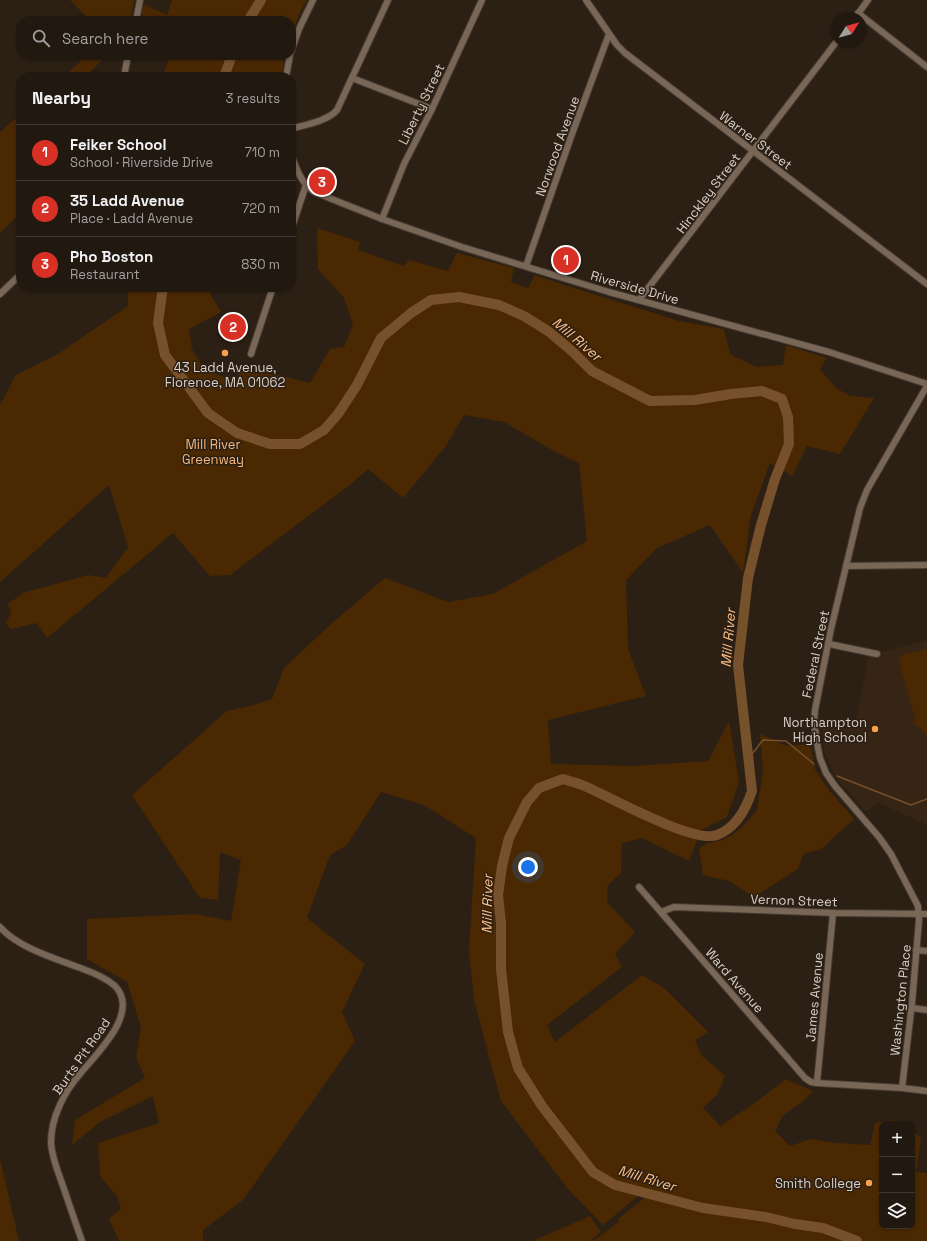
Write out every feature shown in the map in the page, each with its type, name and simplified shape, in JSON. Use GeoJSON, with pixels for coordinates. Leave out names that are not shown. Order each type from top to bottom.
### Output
{"type":"FeatureCollection","features":[{"type":"Feature","properties":{"kind":"street"},"geometry":{"type":"LineString","coordinates":[[137,16],[140,0]]}},
{"type":"Feature","properties":{"kind":"street"},"geometry":{"type":"LineString","coordinates":[[296,38],[313,0]]}},
{"type":"Feature","properties":{"kind":"street"},"geometry":{"type":"LineString","coordinates":[[296,127],[335,114],[388,0]]}},
{"type":"Feature","properties":{"kind":"street","name":"Liberty Street"},"geometry":{"type":"LineString","coordinates":[[382,219],[404,164],[432,109],[482,0]]}},
{"type":"Feature","properties":{"kind":"street","name":"Warner Street"},"geometry":{"type":"LineString","coordinates":[[586,0],[609,34],[625,53],[927,284]]}},
{"type":"Feature","properties":{"kind":"street"},"geometry":{"type":"LineString","coordinates":[[858,12],[868,0]]}},
{"type":"Feature","properties":{"kind":"street"},"geometry":{"type":"LineString","coordinates":[[867,23],[927,67]]}},
{"type":"Feature","properties":{"kind":"street","name":"Norwood Avenue"},"geometry":{"type":"LineString","coordinates":[[526,266],[609,34]]}},
{"type":"Feature","properties":{"kind":"street","name":"Hinckley Street"},"geometry":{"type":"LineString","coordinates":[[639,300],[832,48]]}},
{"type":"Feature","properties":{"kind":"street"},"geometry":{"type":"LineString","coordinates":[[125,72],[127,60]]}},
{"type":"Feature","properties":{"kind":"street"},"geometry":{"type":"LineString","coordinates":[[287,72],[289,60]]}},
{"type":"Feature","properties":{"kind":"street"},"geometry":{"type":"LineString","coordinates":[[352,78],[432,109]]}},
{"type":"Feature","properties":{"kind":"street","name":"Riverside Drive"},"geometry":{"type":"LineString","coordinates":[[296,167],[306,185],[314,192],[382,219],[462,247],[639,300],[828,352],[927,385]]}},
{"type":"Feature","properties":{"kind":"street"},"geometry":{"type":"LineString","coordinates":[[296,215],[306,185]]}},
{"type":"Feature","properties":{"kind":"street"},"geometry":{"type":"LineString","coordinates":[[0,294],[16,279]]}},
{"type":"Feature","properties":{"kind":"street"},"geometry":{"type":"LineString","coordinates":[[251,354],[271,292]]}},
{"type":"Feature","properties":{"kind":"street","name":"Federal Street"},"geometry":{"type":"LineString","coordinates":[[919,915],[918,906],[891,854],[879,837],[835,786],[826,773],[820,758],[814,723],[815,710],[856,519],[865,496],[927,385]]}},
{"type":"Feature","properties":{"kind":"street"},"geometry":{"type":"LineString","coordinates":[[846,566],[927,565]]}},
{"type":"Feature","properties":{"kind":"street"},"geometry":{"type":"LineString","coordinates":[[829,644],[877,654]]}},
{"type":"Feature","properties":{"kind":"street","name":"Ward Avenue"},"geometry":{"type":"LineString","coordinates":[[639,887],[805,1078],[811,1082],[817,1083]]}},
{"type":"Feature","properties":{"kind":"street","name":"Vernon Street"},"geometry":{"type":"LineString","coordinates":[[661,912],[674,907],[833,913],[927,914]]}},
{"type":"Feature","properties":{"kind":"street","name":"James Avenue"},"geometry":{"type":"LineString","coordinates":[[817,1083],[833,913]]}},
{"type":"Feature","properties":{"kind":"street","name":"Washington Place"},"geometry":{"type":"LineString","coordinates":[[902,1088],[912,1008],[919,915]]}},
{"type":"Feature","properties":{"kind":"street","name":"Burts Pit Road"},"geometry":{"type":"LineString","coordinates":[[0,927],[11,938],[23,945],[100,976],[116,987],[121,996],[123,1007],[117,1026],[108,1040],[79,1074],[66,1093],[58,1108],[52,1130],[51,1143],[55,1165],[82,1241]]}},
{"type":"Feature","properties":{"kind":"street"},"geometry":{"type":"LineString","coordinates":[[916,950],[927,951]]}},
{"type":"Feature","properties":{"kind":"street"},"geometry":{"type":"LineString","coordinates":[[912,1008],[927,1010]]}},
{"type":"Feature","properties":{"kind":"street"},"geometry":{"type":"LineString","coordinates":[[817,1083],[927,1091]]}},
{"type":"Feature","properties":{"kind":"shaded area","name":"Northampton High School"},"geometry":{"type":"Polygon","coordinates":[[[927,640],[927,825],[879,803],[866,811],[838,780],[831,768],[825,753],[822,723],[856,719],[869,656],[833,648],[834,644],[878,653],[927,640]]]}},
{"type":"Feature","properties":{"kind":"green space"},"geometry":{"type":"Polygon","coordinates":[[[70,0],[134,0],[131,16],[86,16],[70,0]]]}},
{"type":"Feature","properties":{"kind":"green space"},"geometry":{"type":"Polygon","coordinates":[[[172,0],[307,0],[296,23],[296,16],[142,16],[143,4],[167,15],[172,0]]]}},
{"type":"Feature","properties":{"kind":"green space"},"geometry":{"type":"Polygon","coordinates":[[[82,60],[102,60],[90,72],[69,72],[82,60]]]}},
{"type":"Feature","properties":{"kind":"green space"},"geometry":{"type":"Polygon","coordinates":[[[169,60],[284,60],[282,72],[164,72],[169,60]]]}},
{"type":"Feature","properties":{"kind":"green space"},"geometry":{"type":"Polygon","coordinates":[[[16,118],[16,217],[0,233],[0,132],[16,118]]]}},
{"type":"Feature","properties":{"kind":"green space","name":"Mill River Greenway"},"geometry":{"type":"Polygon","coordinates":[[[317,228],[360,242],[358,250],[404,266],[409,260],[448,271],[457,253],[514,268],[511,282],[528,288],[535,275],[679,321],[724,329],[730,354],[756,367],[783,365],[786,345],[826,358],[820,370],[836,388],[850,396],[874,398],[840,454],[807,446],[792,476],[770,463],[751,515],[743,573],[710,525],[657,548],[626,580],[628,649],[646,696],[548,720],[551,764],[635,766],[708,761],[729,721],[739,782],[727,817],[701,830],[689,861],[642,838],[622,843],[621,873],[608,885],[607,902],[635,932],[615,954],[622,967],[547,1025],[555,1042],[642,975],[664,988],[708,1032],[695,1040],[702,1056],[725,1076],[717,1095],[703,1108],[720,1126],[756,1102],[786,1079],[813,1091],[805,1100],[783,1115],[775,1131],[790,1146],[811,1139],[836,1143],[870,1145],[875,1123],[879,1122],[879,1229],[915,1229],[915,1133],[921,1137],[916,1172],[927,1173],[927,1241],[593,1241],[620,1221],[617,1220],[650,1193],[643,1192],[603,1225],[568,1189],[501,1101],[474,1000],[469,951],[476,838],[424,805],[381,792],[347,845],[330,855],[307,918],[365,964],[342,1012],[355,1041],[243,1200],[203,1230],[203,1241],[119,1241],[109,1219],[121,1209],[117,1196],[100,1176],[98,1143],[159,1123],[153,1096],[100,1122],[72,1145],[75,1120],[145,1078],[136,1057],[141,1027],[127,982],[87,959],[87,919],[195,914],[231,921],[241,860],[220,852],[218,900],[200,898],[132,795],[227,711],[272,699],[284,668],[331,624],[385,578],[448,602],[493,594],[587,541],[579,463],[554,451],[504,422],[464,415],[446,446],[403,498],[368,469],[351,484],[230,575],[210,576],[173,533],[47,638],[37,623],[11,629],[6,623],[11,613],[8,604],[23,593],[88,575],[106,578],[128,547],[109,485],[0,582],[0,405],[16,375],[58,354],[128,306],[128,292],[209,292],[221,312],[189,329],[192,349],[205,370],[235,381],[244,366],[252,371],[283,376],[310,383],[330,349],[344,347],[353,325],[344,298],[318,269],[317,228]]]}},
{"type":"Feature","properties":{"kind":"green space"},"geometry":{"type":"Polygon","coordinates":[[[927,649],[927,737],[924,732],[911,721],[916,721],[899,662],[902,655],[927,649]]]}},
{"type":"Feature","properties":{"kind":"green space"},"geometry":{"type":"Polygon","coordinates":[[[760,734],[786,746],[810,744],[815,769],[828,789],[854,819],[820,850],[804,853],[798,869],[754,897],[729,881],[703,875],[699,848],[708,843],[722,840],[732,835],[743,826],[757,810],[763,771],[760,734]]]}},
{"type":"Feature","properties":{"kind":"green space"},"geometry":{"type":"Polygon","coordinates":[[[0,1159],[19,1241],[0,1241],[0,1159]]]}},
{"type":"Feature","properties":{"kind":"green space"},"geometry":{"type":"Polygon","coordinates":[[[590,1216],[601,1232],[590,1241],[533,1241],[590,1216]]]}},
{"type":"Feature","properties":{"kind":"waterway","name":"Mill River"},"geometry":{"type":"LineString","coordinates":[[251,16],[261,0]]}},
{"type":"Feature","properties":{"kind":"waterway","name":"Mill River"},"geometry":{"type":"LineString","coordinates":[[226,72],[230,60]]}},
{"type":"Feature","properties":{"kind":"waterway","name":"Mill River"},"geometry":{"type":"LineString","coordinates":[[162,292],[158,323],[165,355],[208,413],[237,433],[270,444],[300,444],[324,430],[338,414],[357,385],[381,338],[411,313],[431,300],[459,297],[499,305],[524,316],[548,331],[573,352],[592,371],[650,401],[695,400],[762,391],[782,399],[788,417],[789,444],[775,479],[761,525],[748,578],[738,665],[752,791],[747,804],[730,828],[717,835],[706,836],[673,827],[586,787],[563,779],[539,788],[527,802],[509,838],[502,866],[498,895],[501,923],[501,969],[508,1032],[518,1068],[542,1106],[593,1172],[615,1185],[703,1208],[766,1217],[795,1224],[823,1228],[857,1241]]}},
{"type":"Feature","properties":{"kind":"waterway"},"geometry":{"type":"LineString","coordinates":[[749,758],[763,740],[786,741],[814,764]]}},
{"type":"Feature","properties":{"kind":"waterway"},"geometry":{"type":"LineString","coordinates":[[837,776],[911,805],[927,799]]}},
{"type":"Feature","properties":{"kind":"place","name":"Pho Boston"},"geometry":{"type":"Point","coordinates":[322,182]}},
{"type":"Feature","properties":{"kind":"place","name":"Feiker School"},"geometry":{"type":"Point","coordinates":[566,260]}},
{"type":"Feature","properties":{"kind":"place","name":"35 Ladd Avenue"},"geometry":{"type":"Point","coordinates":[233,327]}},
{"type":"Feature","properties":{"kind":"place","name":"43 Ladd Avenue, Florence, MA 01062"},"geometry":{"type":"Point","coordinates":[225,353]}},
{"type":"Feature","properties":{"kind":"place","name":"Northampton High School"},"geometry":{"type":"Point","coordinates":[875,729]}},
{"type":"Feature","properties":{"kind":"place","name":"Smith College"},"geometry":{"type":"Point","coordinates":[869,1183]}}]}
